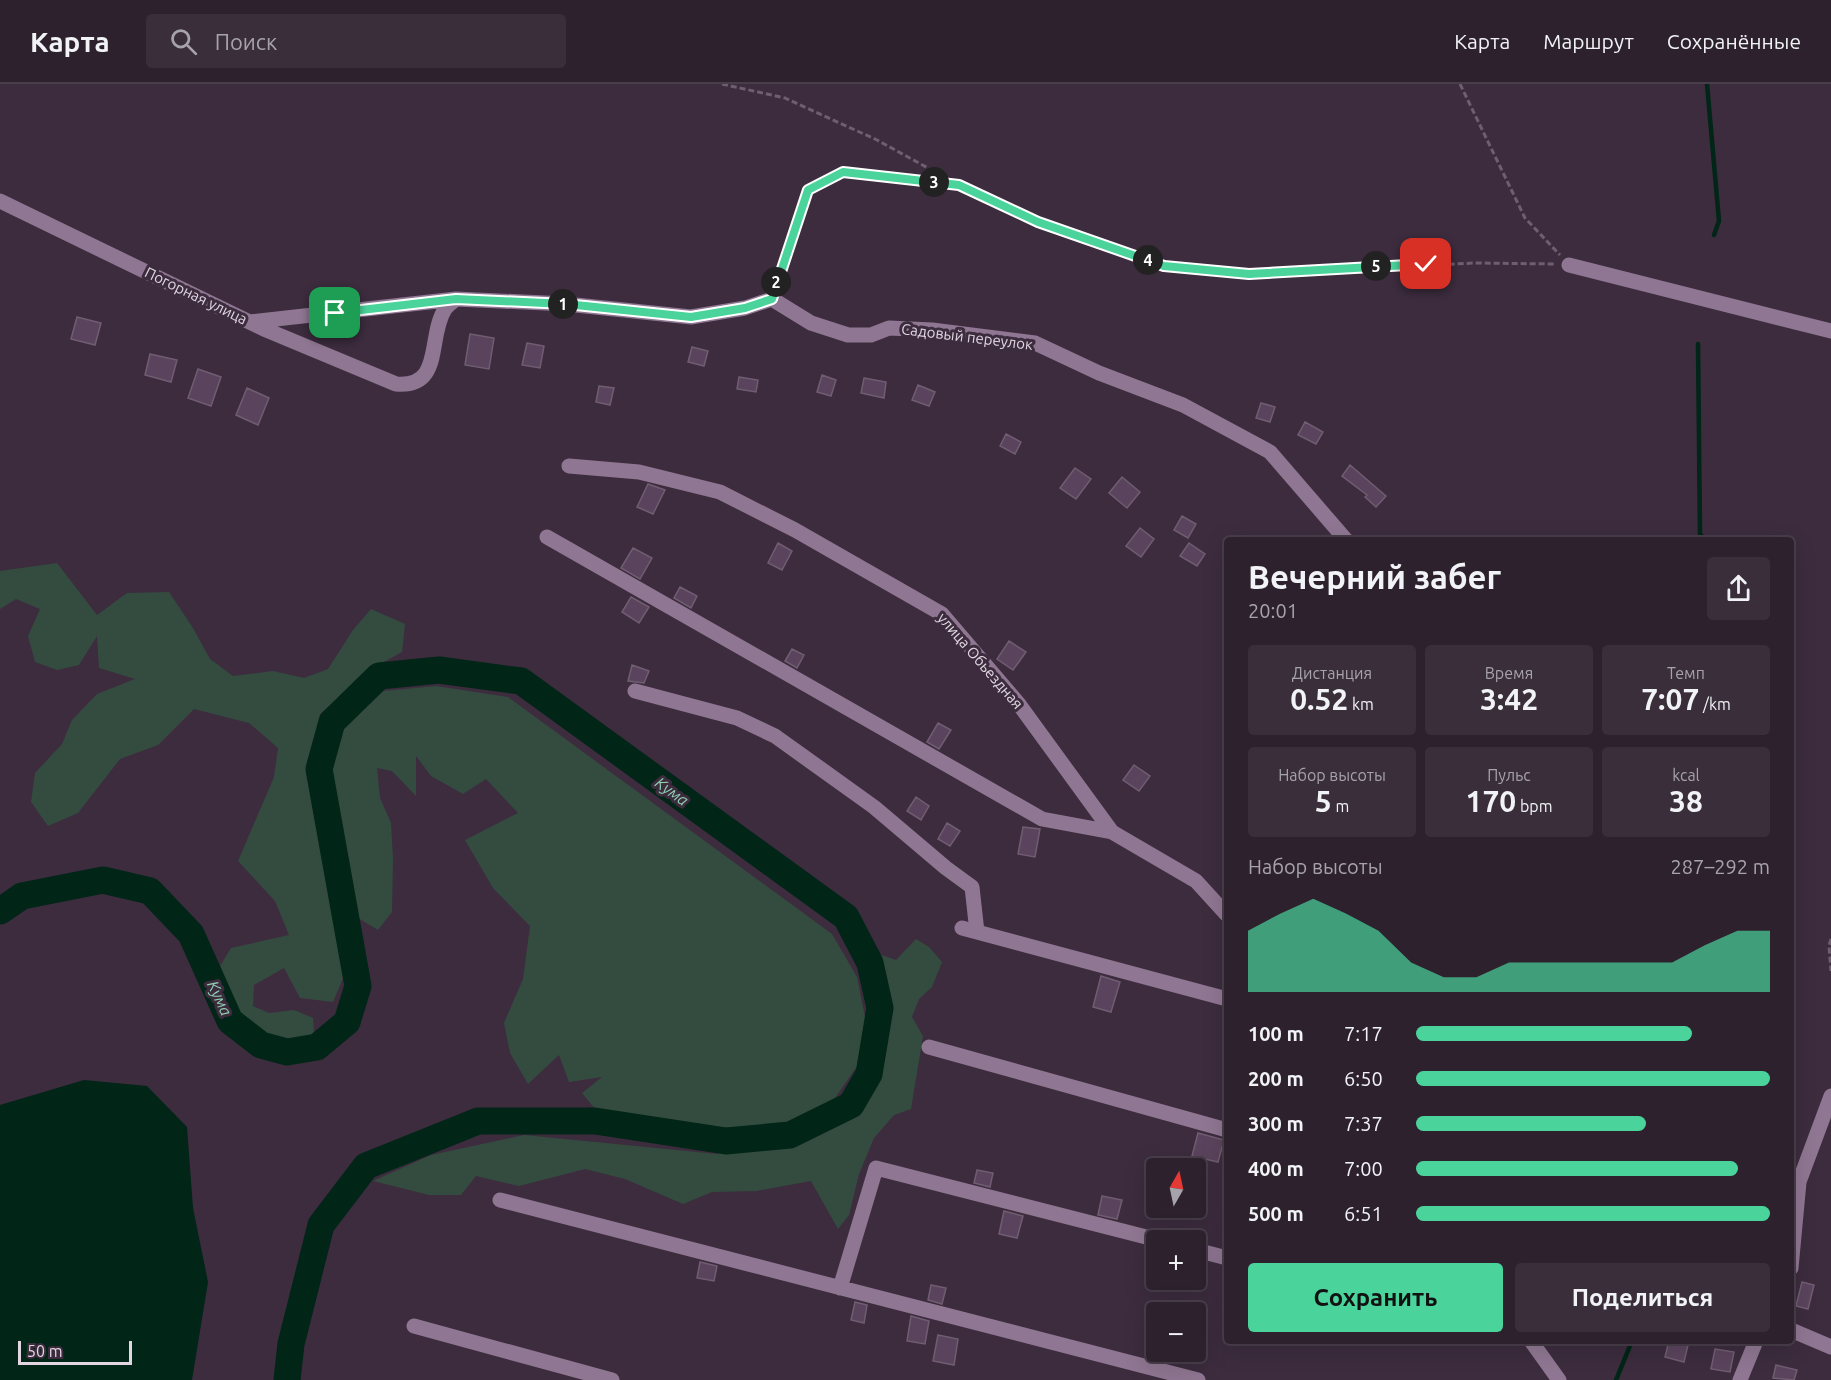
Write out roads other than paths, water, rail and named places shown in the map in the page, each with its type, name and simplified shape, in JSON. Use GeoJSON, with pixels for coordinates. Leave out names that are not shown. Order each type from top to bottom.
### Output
{"type":"FeatureCollection","features":[{"type":"Feature","properties":{"kind":"street","name":"Погорная улица"},"geometry":{"type":"LineString","coordinates":[[0,201],[249,322],[396,384],[409,385],[419,381],[428,371],[446,309],[456,299]]}},
{"type":"Feature","properties":{"kind":"street"},"geometry":{"type":"LineString","coordinates":[[1569,265],[1831,331]]}},
{"type":"Feature","properties":{"kind":"street"},"geometry":{"type":"LineString","coordinates":[[249,322],[456,299]]}},
{"type":"Feature","properties":{"kind":"street","name":"Садовый переулок"},"geometry":{"type":"LineString","coordinates":[[456,299],[566,304],[691,317],[745,308],[772,299],[812,323],[848,335],[871,335],[889,328],[900,328],[1035,343],[1099,373],[1183,405],[1270,452],[1343,537]]}},
{"type":"Feature","properties":{"kind":"street","name":"улица Обьездная"},"geometry":{"type":"LineString","coordinates":[[569,466],[639,472],[720,492],[795,530],[942,614],[1018,703],[1112,832],[1196,881],[1224,912]]}},
{"type":"Feature","properties":{"kind":"street"},"geometry":{"type":"LineString","coordinates":[[547,537],[1042,819],[1112,832]]}},
{"type":"Feature","properties":{"kind":"street"},"geometry":{"type":"LineString","coordinates":[[635,691],[737,718],[775,736],[813,761],[972,887],[970,930],[1224,998]]}},
{"type":"Feature","properties":{"kind":"street"},"geometry":{"type":"LineString","coordinates":[[929,1047],[1224,1129]]}},
{"type":"Feature","properties":{"kind":"street"},"geometry":{"type":"LineString","coordinates":[[1794,1236],[1799,1182],[1831,1096]]}},
{"type":"Feature","properties":{"kind":"street"},"geometry":{"type":"LineString","coordinates":[[840,1287],[876,1168],[1146,1237]]}},
{"type":"Feature","properties":{"kind":"street"},"geometry":{"type":"LineString","coordinates":[[500,1200],[1198,1380]]}},
{"type":"Feature","properties":{"kind":"street"},"geometry":{"type":"LineString","coordinates":[[1206,1253],[1224,1257]]}},
{"type":"Feature","properties":{"kind":"street"},"geometry":{"type":"LineString","coordinates":[[414,1326],[612,1380]]}},
{"type":"Feature","properties":{"kind":"street"},"geometry":{"type":"LineString","coordinates":[[1794,1331],[1831,1347]]}},
{"type":"Feature","properties":{"kind":"street"},"geometry":{"type":"LineString","coordinates":[[1533,1344],[1559,1380]]}},
{"type":"Feature","properties":{"kind":"street"},"geometry":{"type":"LineString","coordinates":[[1740,1380],[1755,1344]]}},
{"type":"Feature","properties":{"kind":"waterway"},"geometry":{"type":"LineString","coordinates":[[1707,84],[1719,221],[1714,235]]}},
{"type":"Feature","properties":{"kind":"waterway"},"geometry":{"type":"LineString","coordinates":[[1698,344],[1700,534],[1702,537]]}},
{"type":"Feature","properties":{"kind":"waterway","name":"Кума"},"geometry":{"type":"LineString","coordinates":[[0,911],[22,896],[103,880],[150,891],[191,934],[230,1021],[261,1045],[287,1052],[317,1047],[347,1022],[358,986],[319,769],[332,722],[379,676],[439,670],[521,681],[846,917],[870,963],[880,1008],[869,1074],[851,1105],[790,1135],[726,1141],[595,1121],[478,1121],[366,1166],[321,1225],[291,1344],[287,1380]]}},
{"type":"Feature","properties":{"kind":"waterway"},"geometry":{"type":"LineString","coordinates":[[1616,1380],[1631,1344]]}}]}
